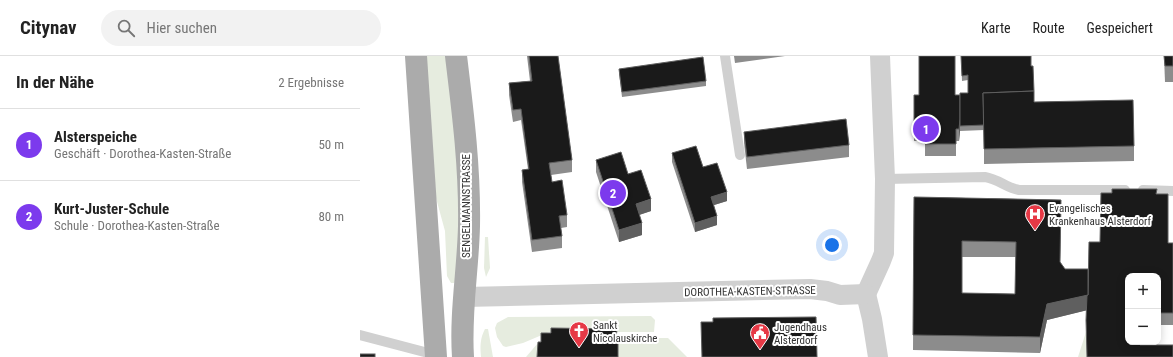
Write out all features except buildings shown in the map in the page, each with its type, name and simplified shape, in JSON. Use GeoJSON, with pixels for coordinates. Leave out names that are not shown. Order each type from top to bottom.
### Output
{"type":"FeatureCollection","features":[{"type":"Feature","properties":{"kind":"main road"},"geometry":{"type":"LineString","coordinates":[[416,56],[436,356]]}},
{"type":"Feature","properties":{"kind":"main road","name":"SENGELMANNSTRASSE"},"geometry":{"type":"LineString","coordinates":[[456,56],[467,150],[468,226],[462,331],[463,357]]}},
{"type":"Feature","properties":{"kind":"main road"},"geometry":{"type":"LineString","coordinates":[[431,278],[451,293],[464,297]]}},
{"type":"Feature","properties":{"kind":"street"},"geometry":{"type":"LineString","coordinates":[[878,357],[872,319],[866,294],[884,253],[885,179],[880,56]]}},
{"type":"Feature","properties":{"kind":"street","name":"DOROTHEA-KASTEN-STRASSE"},"geometry":{"type":"LineString","coordinates":[[464,297],[810,289],[827,291],[840,295],[866,294]]}},
{"type":"Feature","properties":{"kind":"lane"},"geometry":{"type":"LineString","coordinates":[[726,56],[740,155]]}},
{"type":"Feature","properties":{"kind":"lane"},"geometry":{"type":"LineString","coordinates":[[885,179],[985,177],[992,178],[1010,188],[1019,190],[1173,191]]}},
{"type":"Feature","properties":{"kind":"lane"},"geometry":{"type":"LineString","coordinates":[[360,335],[436,356]]}},
{"type":"Feature","properties":{"kind":"shaded area"},"geometry":{"type":"Polygon","coordinates":[[[426,56],[447,56],[458,152],[459,226],[456,281],[454,283],[451,283],[447,276],[445,231],[436,198],[426,56]]]}},
{"type":"Feature","properties":{"kind":"shaded area"},"geometry":{"type":"Polygon","coordinates":[[[485,237],[488,237],[490,268],[486,277],[484,268],[485,237]]]}},
{"type":"Feature","properties":{"kind":"shaded area"},"geometry":{"type":"Polygon","coordinates":[[[651,316],[655,320],[654,332],[549,332],[523,343],[506,347],[503,346],[497,337],[495,328],[497,323],[508,317],[651,316]]]}},
{"type":"Feature","properties":{"kind":"shaded area"},"geometry":{"type":"Polygon","coordinates":[[[485,329],[488,329],[493,357],[481,357],[480,350],[482,336],[485,329]]]}},
{"type":"Feature","properties":{"kind":"shaded area"},"geometry":{"type":"Polygon","coordinates":[[[1086,332],[1087,357],[1078,357],[1086,332]]]}},
{"type":"Feature","properties":{"kind":"shaded area"},"geometry":{"type":"Polygon","coordinates":[[[552,338],[668,338],[687,357],[526,357],[538,343],[552,338]]]}},
{"type":"Feature","properties":{"kind":"place","name":"Alsterspeiche"},"geometry":{"type":"Point","coordinates":[926,129]}},
{"type":"Feature","properties":{"kind":"place","name":"Kurt-Juster-Schule"},"geometry":{"type":"Point","coordinates":[613,193]}},
{"type":"Feature","properties":{"kind":"place","name":"Evangelisches Krankenhaus Alsterdorf"},"geometry":{"type":"Point","coordinates":[1035,231]}},
{"type":"Feature","properties":{"kind":"place","name":"Sankt Nicolauskirche"},"geometry":{"type":"Point","coordinates":[579,348]}},
{"type":"Feature","properties":{"kind":"place","name":"Jugendhaus Alsterdorf"},"geometry":{"type":"Point","coordinates":[760,350]}}]}
